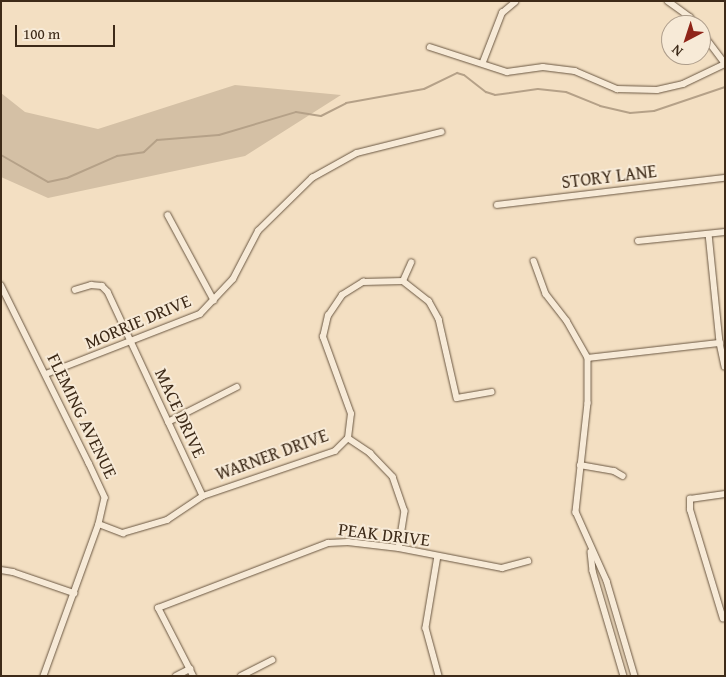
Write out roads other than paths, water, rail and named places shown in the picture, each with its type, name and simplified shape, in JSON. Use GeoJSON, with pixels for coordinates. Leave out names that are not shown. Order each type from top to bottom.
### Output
{"type":"FeatureCollection","features":[{"type":"Feature","properties":{"kind":"street"},"geometry":{"type":"LineString","coordinates":[[668,1],[687,15]]}},
{"type":"Feature","properties":{"kind":"street"},"geometry":{"type":"LineString","coordinates":[[483,62],[502,13],[515,2]]}},
{"type":"Feature","properties":{"kind":"street"},"geometry":{"type":"LineString","coordinates":[[430,46],[483,62],[507,72],[543,67],[575,71],[617,89],[656,90],[683,84],[725,64],[711,45]]}},
{"type":"Feature","properties":{"kind":"street","name":"MORRIE DRIVE"},"geometry":{"type":"LineString","coordinates":[[46,374],[131,343],[200,314],[233,279],[258,231],[312,178],[356,153],[441,132]]}},
{"type":"Feature","properties":{"kind":"street","name":"STORY LANE"},"geometry":{"type":"LineString","coordinates":[[497,206],[725,178]]}},
{"type":"Feature","properties":{"kind":"street"},"geometry":{"type":"LineString","coordinates":[[168,215],[214,300]]}},
{"type":"Feature","properties":{"kind":"street"},"geometry":{"type":"LineString","coordinates":[[638,241],[725,232]]}},
{"type":"Feature","properties":{"kind":"street"},"geometry":{"type":"LineString","coordinates":[[709,234],[720,343],[725,366]]}},
{"type":"Feature","properties":{"kind":"street"},"geometry":{"type":"LineString","coordinates":[[534,261],[546,294],[567,321],[588,358],[588,403],[576,512],[590,547],[607,581],[635,676]]}},
{"type":"Feature","properties":{"kind":"street"},"geometry":{"type":"LineString","coordinates":[[411,262],[403,281],[429,302],[439,319],[457,398],[491,392]]}},
{"type":"Feature","properties":{"kind":"street","name":"WARNER DRIVE"},"geometry":{"type":"LineString","coordinates":[[99,524],[123,533],[167,520],[204,496],[335,450],[348,438],[351,414],[324,338],[328,316],[342,295],[363,282],[403,281]]}},
{"type":"Feature","properties":{"kind":"street","name":"FLEMING AVENUE"},"geometry":{"type":"LineString","coordinates":[[1,285],[105,498],[99,524],[44,676]]}},
{"type":"Feature","properties":{"kind":"street","name":"MACE DRIVE"},"geometry":{"type":"LineString","coordinates":[[75,290],[91,285],[102,286],[108,292],[204,496]]}},
{"type":"Feature","properties":{"kind":"street"},"geometry":{"type":"LineString","coordinates":[[588,358],[720,343]]}},
{"type":"Feature","properties":{"kind":"street"},"geometry":{"type":"LineString","coordinates":[[168,422],[237,387]]}},
{"type":"Feature","properties":{"kind":"street"},"geometry":{"type":"LineString","coordinates":[[348,438],[370,453],[393,477],[405,511],[399,548]]}},
{"type":"Feature","properties":{"kind":"street"},"geometry":{"type":"LineString","coordinates":[[580,465],[614,471],[623,476]]}},
{"type":"Feature","properties":{"kind":"street"},"geometry":{"type":"LineString","coordinates":[[723,619],[690,510],[690,499],[725,494]]}},
{"type":"Feature","properties":{"kind":"street","name":"PEAK DRIVE"},"geometry":{"type":"LineString","coordinates":[[190,669],[158,608],[328,543],[348,542],[399,548],[502,568],[528,561]]}},
{"type":"Feature","properties":{"kind":"street"},"geometry":{"type":"LineString","coordinates":[[590,547],[593,571],[624,676]]}},
{"type":"Feature","properties":{"kind":"street"},"geometry":{"type":"LineString","coordinates":[[438,556],[426,628],[439,676]]}},
{"type":"Feature","properties":{"kind":"street"},"geometry":{"type":"LineString","coordinates":[[1,570],[13,572],[74,593]]}},
{"type":"Feature","properties":{"kind":"street"},"geometry":{"type":"LineString","coordinates":[[242,676],[272,660]]}},
{"type":"Feature","properties":{"kind":"street"},"geometry":{"type":"LineString","coordinates":[[176,676],[190,669],[193,676]]}},
{"type":"Feature","properties":{"kind":"waterway"},"geometry":{"type":"LineString","coordinates":[[1,155],[48,182],[67,178],[117,156],[144,152],[157,140],[219,135],[296,112],[321,116],[346,103],[424,89],[457,73],[464,75],[486,92],[495,95],[538,89],[566,92],[600,106],[630,113],[654,111],[725,87]]}}]}
